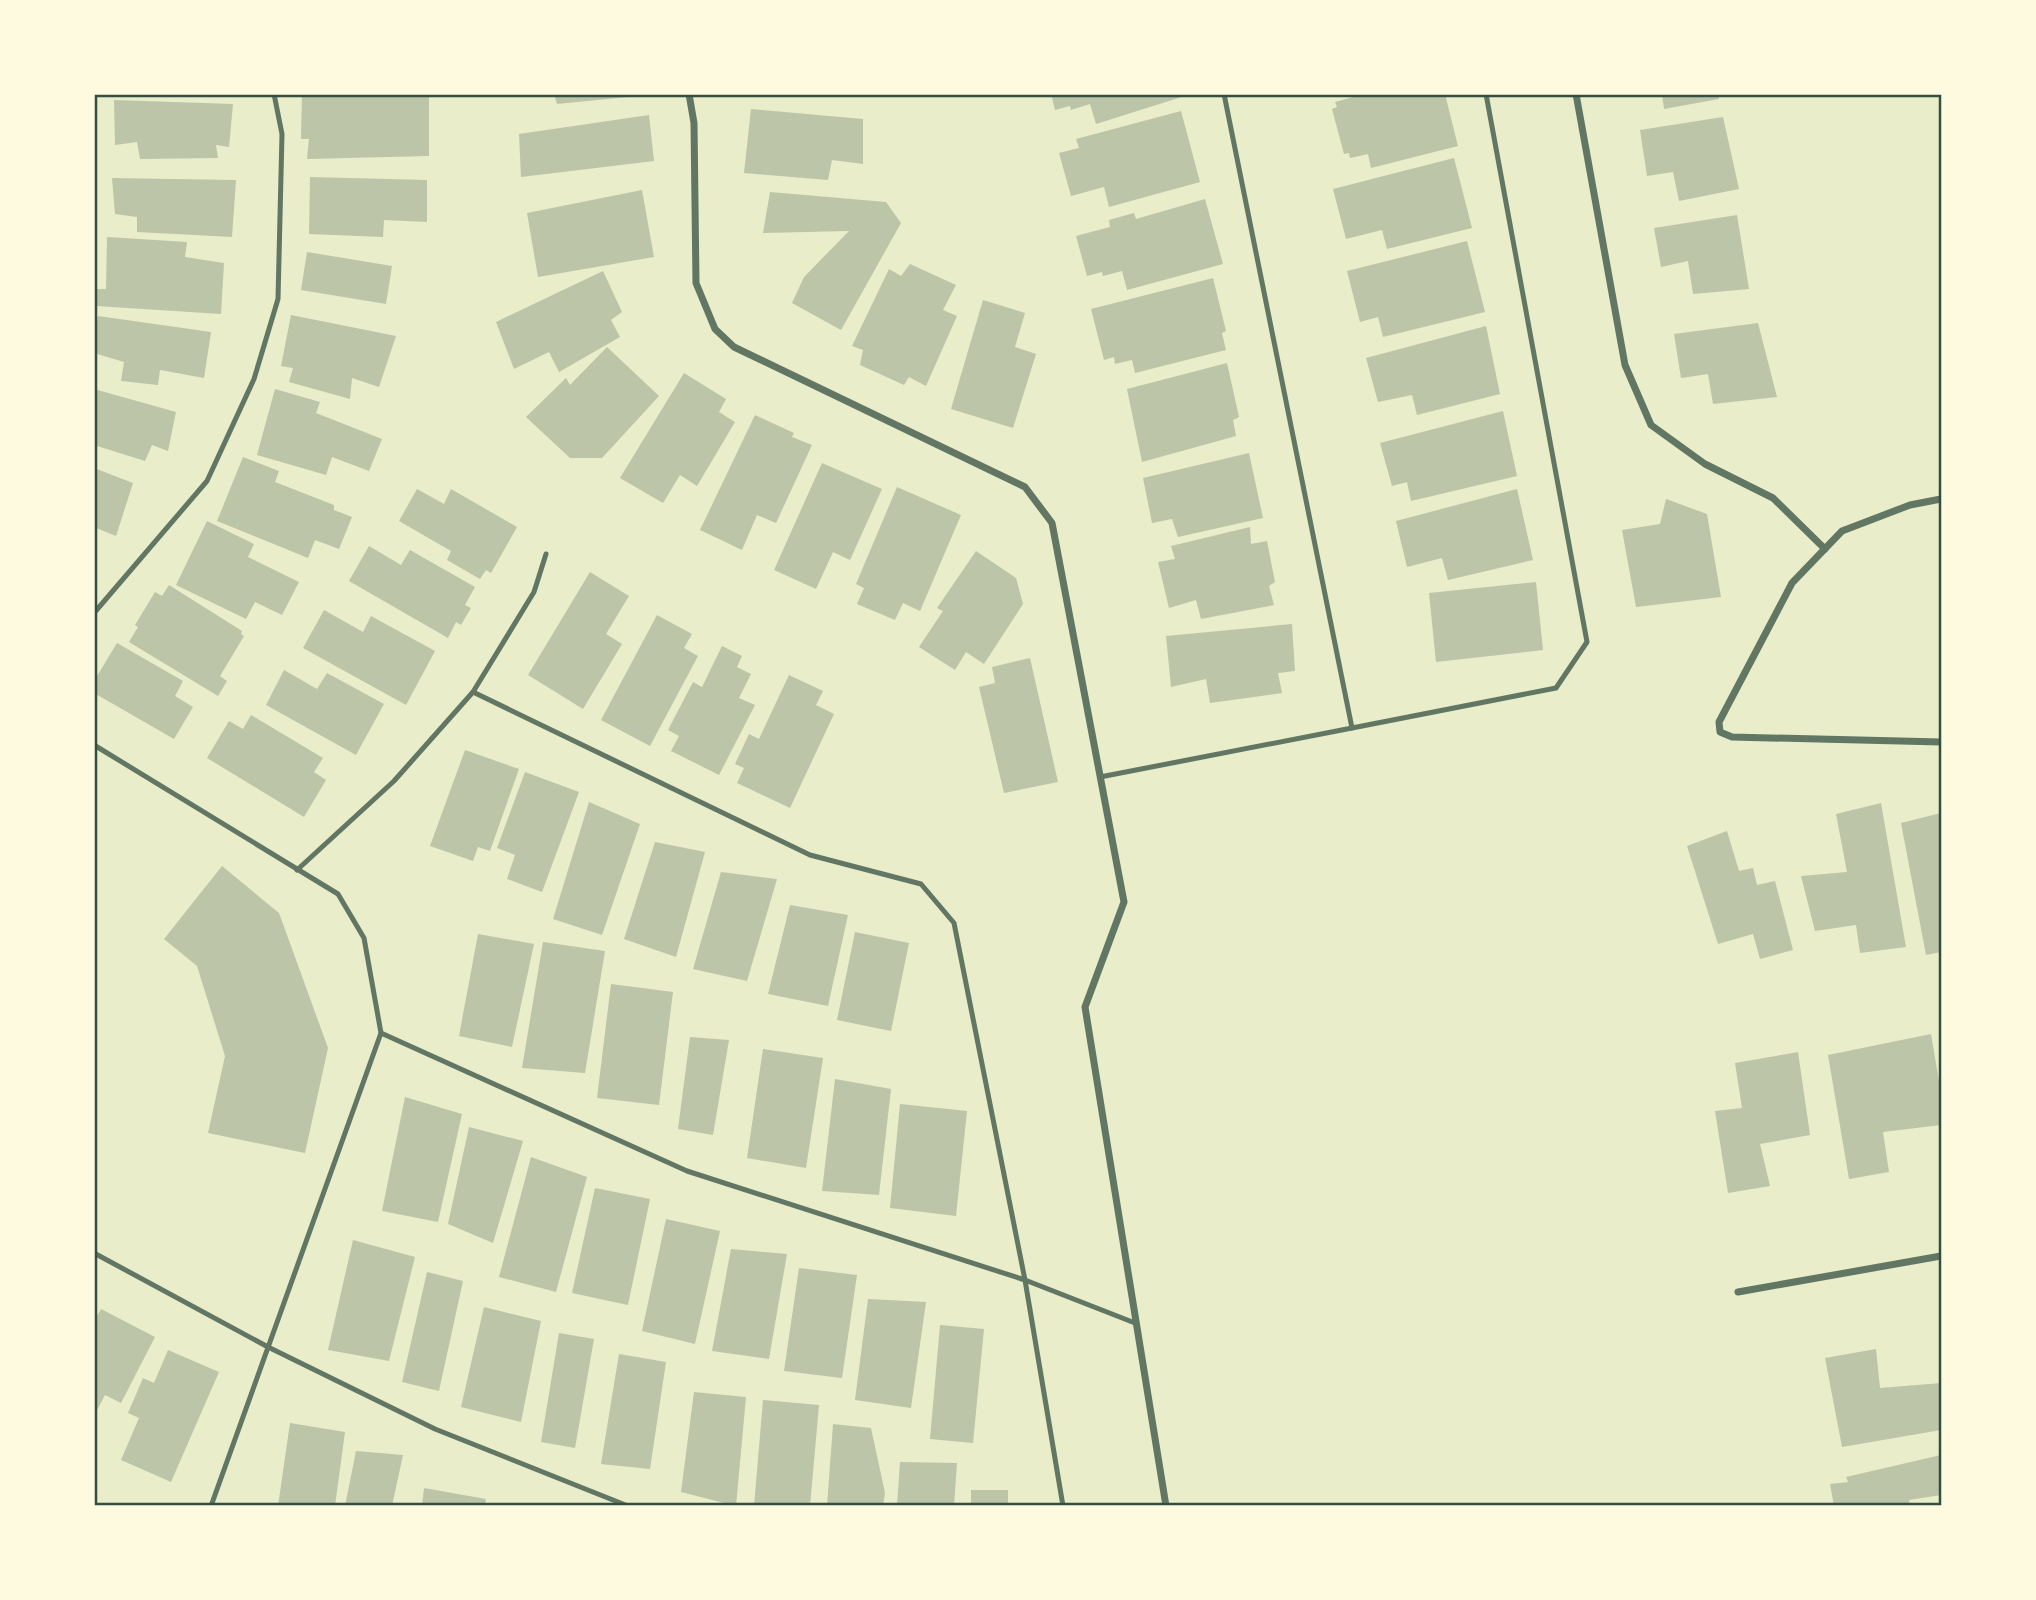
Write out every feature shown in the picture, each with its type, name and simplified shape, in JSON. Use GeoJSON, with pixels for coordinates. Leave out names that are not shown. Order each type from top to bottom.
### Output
{"type":"FeatureCollection","features":[{"type":"Feature","properties":{"kind":"street"},"geometry":{"type":"LineString","coordinates":[[689,94],[694,123],[696,283],[715,329],[734,347],[1025,487],[1052,523],[1125,902],[1085,1007],[1166,1506]]}},
{"type":"Feature","properties":{"kind":"street"},"geometry":{"type":"LineString","coordinates":[[1576,94],[1625,365],[1651,425],[1705,464],[1773,498],[1825,549]]}},
{"type":"Feature","properties":{"kind":"street"},"geometry":{"type":"LineString","coordinates":[[1941,499],[1910,505],[1842,531],[1792,583],[1719,722],[1720,732],[1732,737],[1941,742]]}},
{"type":"Feature","properties":{"kind":"street"},"geometry":{"type":"LineString","coordinates":[[1738,1292],[1941,1256]]}},
{"type":"Feature","properties":{"kind":"lane"},"geometry":{"type":"LineString","coordinates":[[94,614],[207,481],[254,379],[278,299],[282,134],[274,94]]}},
{"type":"Feature","properties":{"kind":"lane"},"geometry":{"type":"LineString","coordinates":[[1224,94],[1352,728]]}},
{"type":"Feature","properties":{"kind":"lane"},"geometry":{"type":"LineString","coordinates":[[1100,777],[1556,688],[1587,642],[1486,94]]}},
{"type":"Feature","properties":{"kind":"lane"},"geometry":{"type":"LineString","coordinates":[[297,870],[394,781],[473,692],[534,592],[546,554]]}},
{"type":"Feature","properties":{"kind":"lane"},"geometry":{"type":"LineString","coordinates":[[473,692],[810,855],[921,884],[954,923],[1025,1280],[1063,1506]]}},
{"type":"Feature","properties":{"kind":"lane"},"geometry":{"type":"LineString","coordinates":[[94,745],[338,894],[364,938],[381,1033],[211,1506]]}},
{"type":"Feature","properties":{"kind":"lane"},"geometry":{"type":"LineString","coordinates":[[381,1033],[687,1171],[1025,1280],[1135,1323]]}},
{"type":"Feature","properties":{"kind":"lane"},"geometry":{"type":"LineString","coordinates":[[94,1252],[268,1347],[435,1429],[628,1506]]}},
{"type":"Feature","properties":{"kind":"building"},"geometry":{"type":"Polygon","coordinates":[[[302,94],[429,94],[429,156],[307,159],[309,139],[301,139],[302,94]]]}},
{"type":"Feature","properties":{"kind":"building"},"geometry":{"type":"Polygon","coordinates":[[[554,94],[639,94],[639,96],[557,104],[554,94]]]}},
{"type":"Feature","properties":{"kind":"building"},"geometry":{"type":"Polygon","coordinates":[[[1051,94],[1188,95],[1096,124],[1090,104],[1071,110],[1070,106],[1055,110],[1051,94]]]}},
{"type":"Feature","properties":{"kind":"building"},"geometry":{"type":"Polygon","coordinates":[[[1364,94],[1445,94],[1458,146],[1371,168],[1368,154],[1350,158],[1349,153],[1344,154],[1332,109],[1337,107],[1335,102],[1364,94]]]}},
{"type":"Feature","properties":{"kind":"building"},"geometry":{"type":"Polygon","coordinates":[[[1662,94],[1718,94],[1719,99],[1664,109],[1662,94]]]}},
{"type":"Feature","properties":{"kind":"building"},"geometry":{"type":"Polygon","coordinates":[[[114,100],[233,104],[229,147],[216,145],[218,158],[140,159],[137,142],[115,145],[114,100]]]}},
{"type":"Feature","properties":{"kind":"building"},"geometry":{"type":"Polygon","coordinates":[[[751,109],[863,119],[863,164],[832,160],[828,180],[744,173],[751,109]]]}},
{"type":"Feature","properties":{"kind":"building"},"geometry":{"type":"Polygon","coordinates":[[[1181,111],[1200,182],[1109,207],[1104,187],[1071,196],[1059,153],[1079,148],[1076,139],[1181,111]]]}},
{"type":"Feature","properties":{"kind":"building"},"geometry":{"type":"Polygon","coordinates":[[[649,115],[654,161],[521,177],[519,134],[649,115]]]}},
{"type":"Feature","properties":{"kind":"building"},"geometry":{"type":"Polygon","coordinates":[[[1723,117],[1739,189],[1679,201],[1673,172],[1647,176],[1640,130],[1723,117]]]}},
{"type":"Feature","properties":{"kind":"building"},"geometry":{"type":"Polygon","coordinates":[[[1454,158],[1472,228],[1387,249],[1382,230],[1346,239],[1333,189],[1454,158]]]}},
{"type":"Feature","properties":{"kind":"building"},"geometry":{"type":"Polygon","coordinates":[[[310,177],[427,180],[427,222],[384,220],[383,237],[309,234],[310,177]]]}},
{"type":"Feature","properties":{"kind":"building"},"geometry":{"type":"Polygon","coordinates":[[[112,178],[236,180],[232,237],[137,232],[137,217],[115,214],[112,178]]]}},
{"type":"Feature","properties":{"kind":"building"},"geometry":{"type":"Polygon","coordinates":[[[642,190],[654,257],[538,277],[527,213],[642,190]]]}},
{"type":"Feature","properties":{"kind":"building"},"geometry":{"type":"Polygon","coordinates":[[[770,192],[886,202],[901,223],[841,330],[792,303],[804,277],[849,231],[763,233],[770,192]]]}},
{"type":"Feature","properties":{"kind":"building"},"geometry":{"type":"Polygon","coordinates":[[[1205,199],[1223,264],[1127,290],[1122,271],[1103,276],[1102,272],[1087,276],[1076,236],[1110,227],[1109,220],[1134,213],[1136,219],[1205,199]]]}},
{"type":"Feature","properties":{"kind":"building"},"geometry":{"type":"Polygon","coordinates":[[[1737,215],[1749,289],[1693,294],[1688,261],[1661,267],[1654,228],[1737,215]]]}},
{"type":"Feature","properties":{"kind":"building"},"geometry":{"type":"Polygon","coordinates":[[[107,237],[187,242],[185,257],[224,263],[221,314],[96,306],[96,289],[106,289],[107,237]]]}},
{"type":"Feature","properties":{"kind":"building"},"geometry":{"type":"Polygon","coordinates":[[[1467,241],[1485,312],[1383,337],[1378,317],[1360,322],[1347,271],[1467,241]]]}},
{"type":"Feature","properties":{"kind":"building"},"geometry":{"type":"Polygon","coordinates":[[[307,252],[392,266],[386,304],[301,290],[307,252]]]}},
{"type":"Feature","properties":{"kind":"building"},"geometry":{"type":"Polygon","coordinates":[[[910,264],[956,285],[943,310],[957,316],[926,386],[909,377],[904,385],[860,365],[863,350],[852,346],[889,269],[901,276],[910,264]]]}},
{"type":"Feature","properties":{"kind":"building"},"geometry":{"type":"Polygon","coordinates":[[[603,271],[622,312],[611,320],[620,337],[559,372],[549,352],[514,369],[496,322],[603,271]]]}},
{"type":"Feature","properties":{"kind":"building"},"geometry":{"type":"Polygon","coordinates":[[[1213,278],[1226,331],[1222,333],[1226,350],[1135,373],[1132,360],[1115,364],[1114,357],[1104,360],[1091,309],[1213,278]]]}},
{"type":"Feature","properties":{"kind":"building"},"geometry":{"type":"Polygon","coordinates":[[[983,300],[1025,313],[1015,347],[1036,354],[1013,428],[951,409],[983,300]]]}},
{"type":"Feature","properties":{"kind":"building"},"geometry":{"type":"Polygon","coordinates":[[[291,315],[396,336],[379,387],[352,378],[350,399],[289,382],[293,368],[281,366],[291,315]]]}},
{"type":"Feature","properties":{"kind":"building"},"geometry":{"type":"Polygon","coordinates":[[[98,316],[211,332],[204,378],[160,370],[158,385],[121,381],[124,362],[94,353],[94,333],[98,316]]]}},
{"type":"Feature","properties":{"kind":"building"},"geometry":{"type":"Polygon","coordinates":[[[1758,323],[1777,397],[1713,404],[1708,374],[1681,378],[1674,334],[1758,323]]]}},
{"type":"Feature","properties":{"kind":"building"},"geometry":{"type":"Polygon","coordinates":[[[1486,326],[1500,394],[1417,415],[1412,395],[1378,402],[1366,358],[1486,326]]]}},
{"type":"Feature","properties":{"kind":"building"},"geometry":{"type":"Polygon","coordinates":[[[607,347],[659,396],[602,458],[570,458],[526,417],[566,378],[570,385],[607,347]]]}},
{"type":"Feature","properties":{"kind":"building"},"geometry":{"type":"Polygon","coordinates":[[[1227,363],[1239,417],[1233,420],[1236,436],[1142,462],[1127,389],[1227,363]]]}},
{"type":"Feature","properties":{"kind":"building"},"geometry":{"type":"Polygon","coordinates":[[[684,373],[726,399],[719,412],[735,422],[697,486],[680,475],[663,503],[620,478],[684,373]]]}},
{"type":"Feature","properties":{"kind":"building"},"geometry":{"type":"Polygon","coordinates":[[[94,389],[176,412],[168,451],[152,445],[145,461],[94,445],[94,389]]]}},
{"type":"Feature","properties":{"kind":"building"},"geometry":{"type":"Polygon","coordinates":[[[275,389],[320,402],[316,413],[382,439],[369,471],[332,457],[326,475],[257,455],[275,389]]]}},
{"type":"Feature","properties":{"kind":"building"},"geometry":{"type":"Polygon","coordinates":[[[1503,411],[1517,476],[1411,501],[1407,482],[1392,486],[1380,443],[1503,411]]]}},
{"type":"Feature","properties":{"kind":"building"},"geometry":{"type":"Polygon","coordinates":[[[755,415],[794,433],[792,437],[812,445],[776,523],[757,515],[742,550],[700,530],[755,415]]]}},
{"type":"Feature","properties":{"kind":"building"},"geometry":{"type":"Polygon","coordinates":[[[1249,453],[1263,518],[1178,537],[1172,519],[1152,523],[1143,478],[1249,453]]]}},
{"type":"Feature","properties":{"kind":"building"},"geometry":{"type":"Polygon","coordinates":[[[243,457],[279,471],[275,482],[334,505],[334,510],[352,517],[339,549],[315,540],[308,558],[217,521],[243,457]]]}},
{"type":"Feature","properties":{"kind":"building"},"geometry":{"type":"Polygon","coordinates":[[[822,463],[882,489],[850,560],[833,552],[816,589],[774,570],[822,463]]]}},
{"type":"Feature","properties":{"kind":"building"},"geometry":{"type":"Polygon","coordinates":[[[94,468],[133,483],[116,536],[94,527],[94,468]]]}},
{"type":"Feature","properties":{"kind":"building"},"geometry":{"type":"Polygon","coordinates":[[[897,487],[961,515],[920,611],[903,603],[895,620],[857,604],[864,588],[856,584],[897,487]]]}},
{"type":"Feature","properties":{"kind":"building"},"geometry":{"type":"Polygon","coordinates":[[[417,489],[444,504],[451,489],[517,527],[491,573],[486,570],[480,579],[447,560],[451,551],[399,521],[417,489]]]}},
{"type":"Feature","properties":{"kind":"building"},"geometry":{"type":"Polygon","coordinates":[[[1517,489],[1533,560],[1448,580],[1442,558],[1407,567],[1396,521],[1517,489]]]}},
{"type":"Feature","properties":{"kind":"building"},"geometry":{"type":"Polygon","coordinates":[[[1666,499],[1707,514],[1721,597],[1636,607],[1622,530],[1660,524],[1666,499]]]}},
{"type":"Feature","properties":{"kind":"building"},"geometry":{"type":"Polygon","coordinates":[[[207,521],[254,544],[248,557],[299,582],[282,615],[255,602],[246,619],[176,585],[207,521]]]}},
{"type":"Feature","properties":{"kind":"building"},"geometry":{"type":"Polygon","coordinates":[[[1250,527],[1251,544],[1267,541],[1275,582],[1269,586],[1274,605],[1201,619],[1196,600],[1169,608],[1158,562],[1175,559],[1171,546],[1250,527]]]}},
{"type":"Feature","properties":{"kind":"building"},"geometry":{"type":"Polygon","coordinates":[[[369,546],[401,565],[410,550],[475,587],[465,605],[471,608],[461,625],[456,622],[448,638],[349,581],[369,546]]]}},
{"type":"Feature","properties":{"kind":"building"},"geometry":{"type":"Polygon","coordinates":[[[976,551],[1016,578],[1023,604],[984,664],[966,652],[955,670],[919,647],[943,611],[937,608],[976,551]]]}},
{"type":"Feature","properties":{"kind":"building"},"geometry":{"type":"Polygon","coordinates":[[[590,572],[629,596],[606,634],[622,644],[583,709],[528,675],[590,572]]]}},
{"type":"Feature","properties":{"kind":"building"},"geometry":{"type":"Polygon","coordinates":[[[1536,582],[1543,650],[1436,662],[1429,593],[1536,582]]]}},
{"type":"Feature","properties":{"kind":"building"},"geometry":{"type":"Polygon","coordinates":[[[169,585],[242,631],[244,636],[220,676],[227,681],[218,696],[129,642],[138,627],[135,625],[155,592],[162,596],[169,585]]]}},
{"type":"Feature","properties":{"kind":"building"},"geometry":{"type":"Polygon","coordinates":[[[324,610],[363,632],[371,616],[435,651],[406,705],[303,648],[324,610]]]}},
{"type":"Feature","properties":{"kind":"building"},"geometry":{"type":"Polygon","coordinates":[[[657,615],[692,634],[684,648],[698,656],[650,746],[601,720],[657,615]]]}},
{"type":"Feature","properties":{"kind":"building"},"geometry":{"type":"Polygon","coordinates":[[[1292,624],[1295,671],[1278,673],[1282,693],[1210,703],[1206,679],[1171,687],[1166,636],[1292,624]]]}},
{"type":"Feature","properties":{"kind":"building"},"geometry":{"type":"Polygon","coordinates":[[[117,643],[183,681],[175,696],[193,707],[174,739],[94,693],[94,681],[117,643]]]}},
{"type":"Feature","properties":{"kind":"building"},"geometry":{"type":"Polygon","coordinates":[[[722,646],[742,656],[737,667],[751,674],[739,698],[755,705],[719,775],[671,751],[679,736],[668,730],[693,682],[702,687],[722,646]]]}},
{"type":"Feature","properties":{"kind":"building"},"geometry":{"type":"Polygon","coordinates":[[[1030,658],[1058,782],[1004,793],[979,687],[995,683],[992,667],[1030,658]]]}},
{"type":"Feature","properties":{"kind":"building"},"geometry":{"type":"Polygon","coordinates":[[[284,670],[317,689],[327,673],[384,704],[356,755],[266,705],[284,670]]]}},
{"type":"Feature","properties":{"kind":"building"},"geometry":{"type":"Polygon","coordinates":[[[789,675],[823,691],[816,705],[834,714],[790,808],[737,783],[744,768],[735,764],[749,734],[759,739],[789,675]]]}},
{"type":"Feature","properties":{"kind":"building"},"geometry":{"type":"Polygon","coordinates":[[[251,715],[323,758],[314,772],[326,780],[304,817],[207,758],[229,721],[243,729],[251,715]]]}},
{"type":"Feature","properties":{"kind":"building"},"geometry":{"type":"Polygon","coordinates":[[[465,750],[519,769],[490,851],[478,847],[473,861],[430,846],[465,750]]]}},
{"type":"Feature","properties":{"kind":"building"},"geometry":{"type":"Polygon","coordinates":[[[525,772],[579,792],[542,892],[507,879],[515,855],[497,848],[525,772]]]}},
{"type":"Feature","properties":{"kind":"building"},"geometry":{"type":"Polygon","coordinates":[[[589,802],[640,824],[602,935],[553,919],[589,802]]]}},
{"type":"Feature","properties":{"kind":"building"},"geometry":{"type":"Polygon","coordinates":[[[1881,803],[1906,947],[1860,953],[1856,925],[1815,931],[1801,876],[1847,872],[1836,814],[1881,803]]]}},
{"type":"Feature","properties":{"kind":"building"},"geometry":{"type":"Polygon","coordinates":[[[1941,813],[1941,952],[1926,955],[1901,823],[1941,813]]]}},
{"type":"Feature","properties":{"kind":"building"},"geometry":{"type":"Polygon","coordinates":[[[1727,831],[1739,871],[1753,868],[1757,885],[1775,881],[1793,950],[1760,959],[1753,934],[1718,944],[1687,846],[1727,831]]]}},
{"type":"Feature","properties":{"kind":"building"},"geometry":{"type":"Polygon","coordinates":[[[655,842],[705,852],[676,957],[624,939],[655,842]]]}},
{"type":"Feature","properties":{"kind":"building"},"geometry":{"type":"Polygon","coordinates":[[[222,866],[279,913],[328,1048],[305,1153],[208,1133],[225,1056],[197,966],[164,939],[222,866]]]}},
{"type":"Feature","properties":{"kind":"building"},"geometry":{"type":"Polygon","coordinates":[[[721,872],[777,879],[747,981],[693,969],[721,872]]]}},
{"type":"Feature","properties":{"kind":"building"},"geometry":{"type":"Polygon","coordinates":[[[790,905],[848,915],[828,1006],[768,994],[790,905]]]}},
{"type":"Feature","properties":{"kind":"building"},"geometry":{"type":"Polygon","coordinates":[[[855,932],[909,943],[891,1031],[837,1020],[855,932]]]}},
{"type":"Feature","properties":{"kind":"building"},"geometry":{"type":"Polygon","coordinates":[[[478,934],[534,944],[512,1047],[459,1036],[478,934]]]}},
{"type":"Feature","properties":{"kind":"building"},"geometry":{"type":"Polygon","coordinates":[[[543,942],[605,951],[585,1073],[522,1068],[543,942]]]}},
{"type":"Feature","properties":{"kind":"building"},"geometry":{"type":"Polygon","coordinates":[[[611,984],[673,992],[659,1105],[597,1098],[611,984]]]}},
{"type":"Feature","properties":{"kind":"building"},"geometry":{"type":"Polygon","coordinates":[[[1931,1034],[1941,1093],[1941,1125],[1883,1132],[1889,1172],[1849,1179],[1828,1055],[1931,1034]]]}},
{"type":"Feature","properties":{"kind":"building"},"geometry":{"type":"Polygon","coordinates":[[[690,1037],[729,1040],[713,1135],[678,1129],[690,1037]]]}},
{"type":"Feature","properties":{"kind":"building"},"geometry":{"type":"Polygon","coordinates":[[[763,1049],[823,1058],[806,1168],[747,1158],[763,1049]]]}},
{"type":"Feature","properties":{"kind":"building"},"geometry":{"type":"Polygon","coordinates":[[[1798,1052],[1810,1135],[1760,1144],[1770,1186],[1728,1193],[1715,1111],[1742,1108],[1735,1063],[1798,1052]]]}},
{"type":"Feature","properties":{"kind":"building"},"geometry":{"type":"Polygon","coordinates":[[[835,1079],[891,1089],[879,1195],[822,1191],[835,1079]]]}},
{"type":"Feature","properties":{"kind":"building"},"geometry":{"type":"Polygon","coordinates":[[[405,1097],[462,1114],[438,1222],[382,1211],[405,1097]]]}},
{"type":"Feature","properties":{"kind":"building"},"geometry":{"type":"Polygon","coordinates":[[[900,1104],[967,1111],[956,1216],[890,1208],[900,1104]]]}},
{"type":"Feature","properties":{"kind":"building"},"geometry":{"type":"Polygon","coordinates":[[[469,1127],[523,1141],[493,1243],[448,1224],[469,1127]]]}},
{"type":"Feature","properties":{"kind":"building"},"geometry":{"type":"Polygon","coordinates":[[[531,1157],[587,1177],[556,1292],[499,1277],[531,1157]]]}},
{"type":"Feature","properties":{"kind":"building"},"geometry":{"type":"Polygon","coordinates":[[[595,1188],[650,1199],[628,1305],[572,1293],[595,1188]]]}},
{"type":"Feature","properties":{"kind":"building"},"geometry":{"type":"Polygon","coordinates":[[[666,1219],[720,1231],[695,1344],[642,1331],[666,1219]]]}},
{"type":"Feature","properties":{"kind":"building"},"geometry":{"type":"Polygon","coordinates":[[[353,1240],[415,1257],[389,1361],[328,1350],[353,1240]]]}},
{"type":"Feature","properties":{"kind":"building"},"geometry":{"type":"Polygon","coordinates":[[[731,1249],[787,1254],[769,1359],[712,1351],[731,1249]]]}},
{"type":"Feature","properties":{"kind":"building"},"geometry":{"type":"Polygon","coordinates":[[[799,1268],[857,1275],[842,1378],[784,1371],[799,1268]]]}},
{"type":"Feature","properties":{"kind":"building"},"geometry":{"type":"Polygon","coordinates":[[[427,1272],[463,1281],[439,1391],[402,1382],[427,1272]]]}},
{"type":"Feature","properties":{"kind":"building"},"geometry":{"type":"Polygon","coordinates":[[[868,1299],[926,1302],[911,1408],[855,1400],[868,1299]]]}},
{"type":"Feature","properties":{"kind":"building"},"geometry":{"type":"Polygon","coordinates":[[[484,1307],[541,1321],[521,1422],[461,1407],[484,1307]]]}},
{"type":"Feature","properties":{"kind":"building"},"geometry":{"type":"Polygon","coordinates":[[[101,1309],[155,1337],[121,1403],[105,1395],[94,1416],[94,1321],[101,1309]]]}},
{"type":"Feature","properties":{"kind":"building"},"geometry":{"type":"Polygon","coordinates":[[[940,1325],[984,1329],[973,1443],[930,1439],[940,1325]]]}},
{"type":"Feature","properties":{"kind":"building"},"geometry":{"type":"Polygon","coordinates":[[[559,1333],[594,1339],[575,1448],[541,1442],[559,1333]]]}},
{"type":"Feature","properties":{"kind":"building"},"geometry":{"type":"Polygon","coordinates":[[[1876,1349],[1880,1388],[1941,1383],[1941,1430],[1842,1447],[1825,1358],[1876,1349]]]}},
{"type":"Feature","properties":{"kind":"building"},"geometry":{"type":"Polygon","coordinates":[[[168,1350],[219,1372],[171,1482],[121,1460],[139,1418],[128,1413],[143,1378],[154,1383],[168,1350]]]}},
{"type":"Feature","properties":{"kind":"building"},"geometry":{"type":"Polygon","coordinates":[[[619,1354],[666,1362],[650,1469],[601,1464],[619,1354]]]}},
{"type":"Feature","properties":{"kind":"building"},"geometry":{"type":"Polygon","coordinates":[[[694,1392],[746,1397],[736,1506],[681,1492],[694,1392]]]}},
{"type":"Feature","properties":{"kind":"building"},"geometry":{"type":"Polygon","coordinates":[[[763,1400],[819,1405],[810,1506],[754,1506],[763,1400]]]}},
{"type":"Feature","properties":{"kind":"building"},"geometry":{"type":"Polygon","coordinates":[[[290,1423],[345,1432],[335,1506],[278,1506],[290,1423]]]}},
{"type":"Feature","properties":{"kind":"building"},"geometry":{"type":"Polygon","coordinates":[[[833,1424],[871,1428],[885,1493],[883,1506],[827,1506],[833,1424]]]}},
{"type":"Feature","properties":{"kind":"building"},"geometry":{"type":"Polygon","coordinates":[[[356,1451],[403,1455],[392,1506],[345,1506],[356,1451]]]}},
{"type":"Feature","properties":{"kind":"building"},"geometry":{"type":"Polygon","coordinates":[[[1941,1455],[1941,1495],[1909,1500],[1910,1506],[1834,1506],[1830,1484],[1848,1482],[1846,1477],[1941,1455]]]}},
{"type":"Feature","properties":{"kind":"building"},"geometry":{"type":"Polygon","coordinates":[[[900,1462],[957,1463],[954,1506],[897,1506],[900,1462]]]}},
{"type":"Feature","properties":{"kind":"building"},"geometry":{"type":"Polygon","coordinates":[[[424,1488],[486,1499],[485,1506],[422,1506],[424,1488]]]}},
{"type":"Feature","properties":{"kind":"building"},"geometry":{"type":"Polygon","coordinates":[[[971,1490],[1008,1490],[1008,1506],[971,1506],[971,1490]]]}}]}
